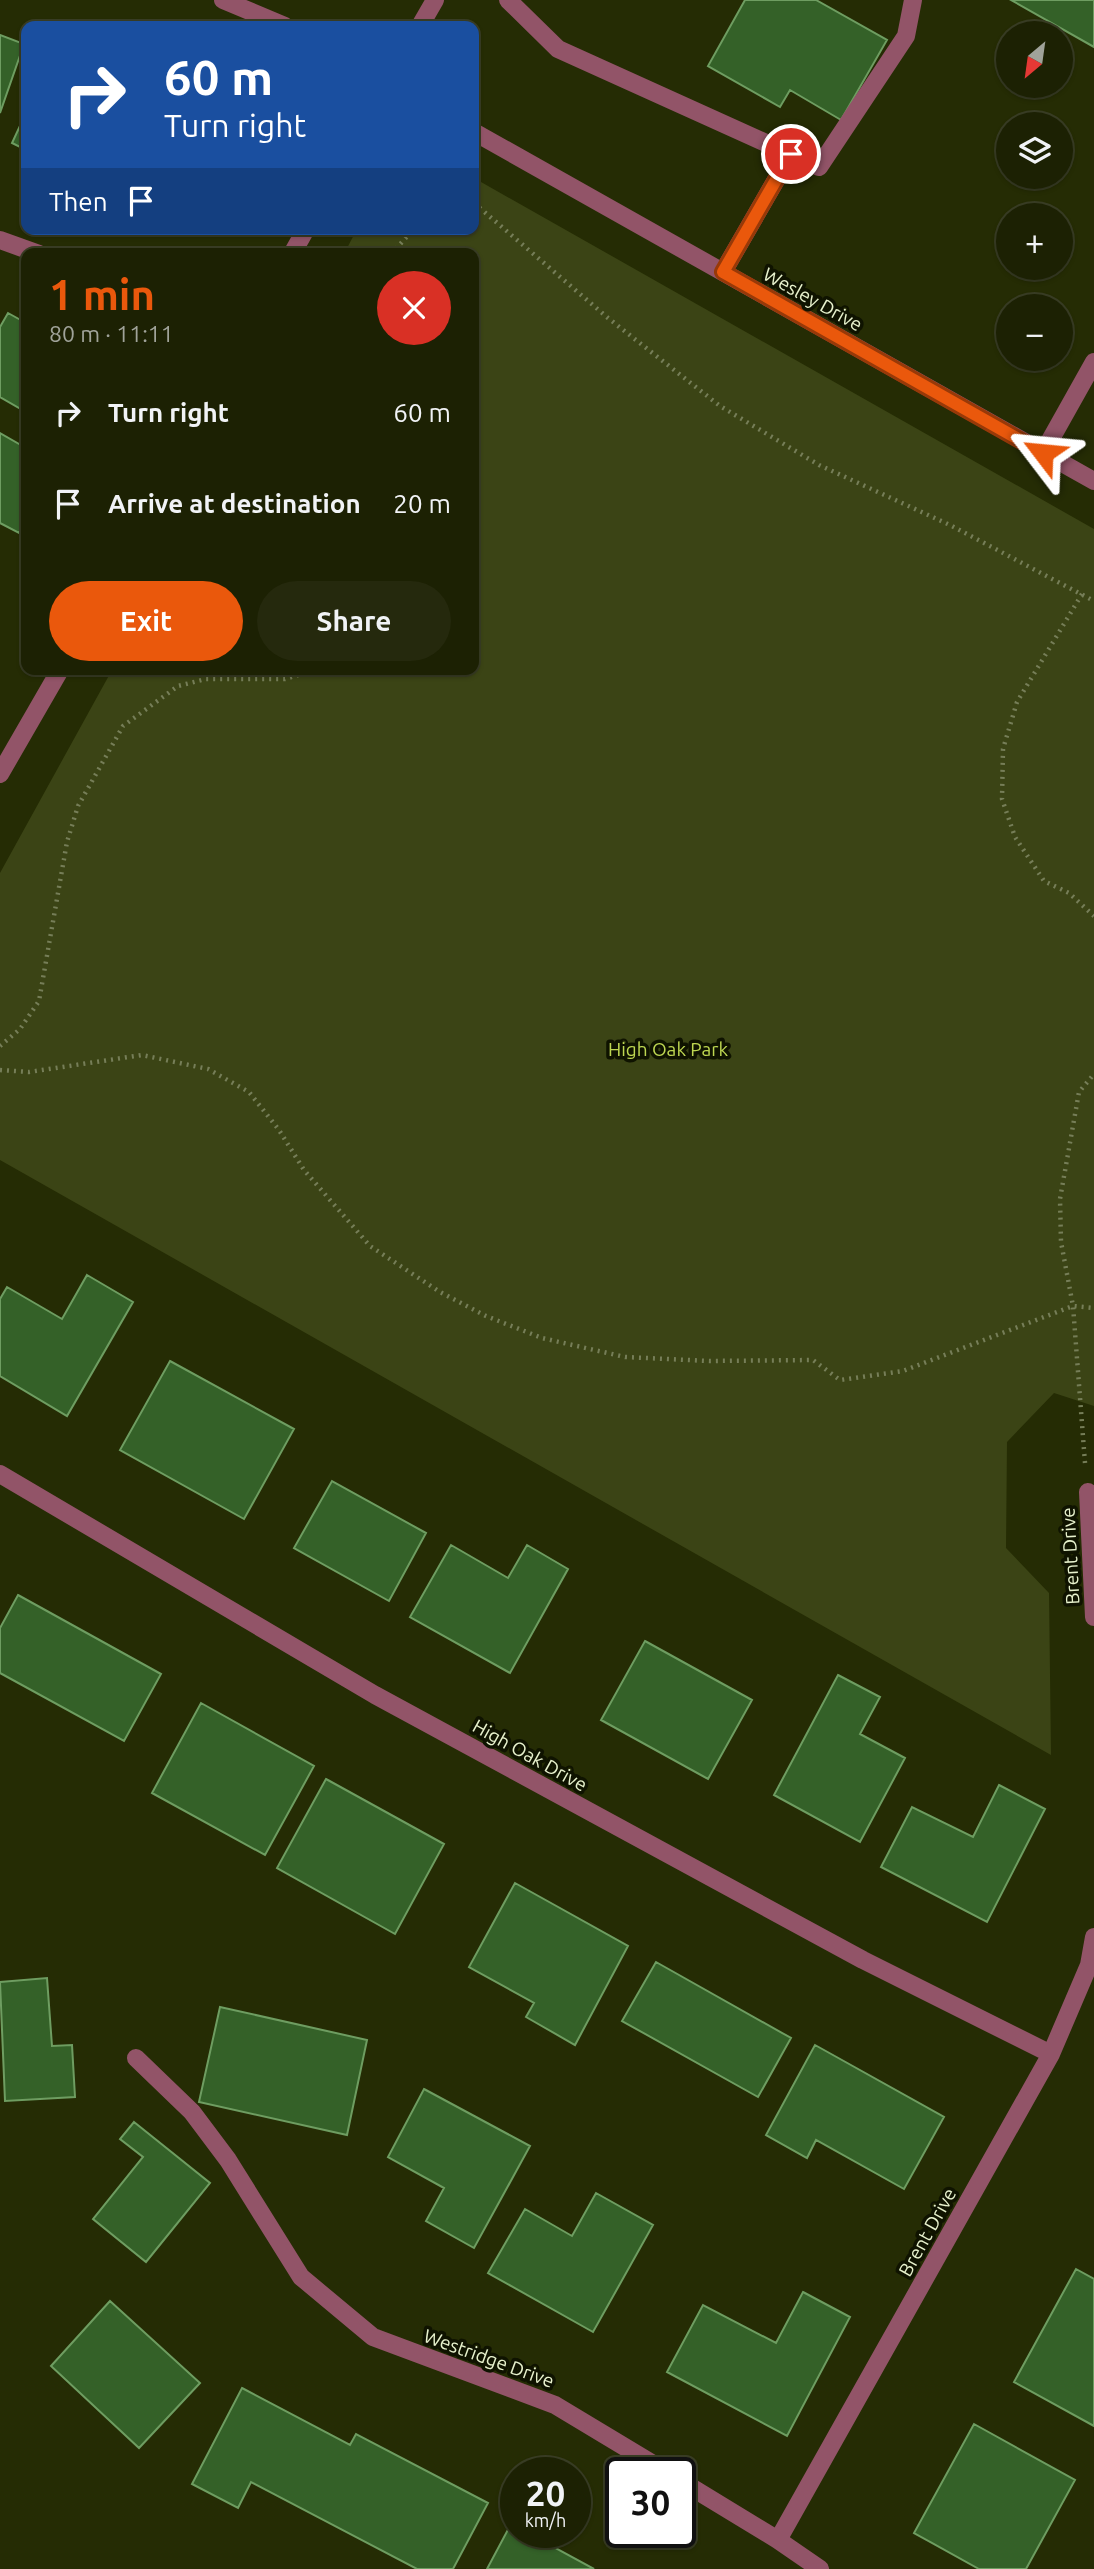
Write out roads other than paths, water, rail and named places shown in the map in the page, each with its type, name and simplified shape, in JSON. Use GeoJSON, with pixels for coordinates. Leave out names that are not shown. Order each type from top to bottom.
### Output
{"type":"FeatureCollection","features":[{"type":"Feature","properties":{"kind":"street"},"geometry":{"type":"LineString","coordinates":[[223,0],[273,21]]}},
{"type":"Feature","properties":{"kind":"street"},"geometry":{"type":"LineString","coordinates":[[423,21],[435,0]]}},
{"type":"Feature","properties":{"kind":"street"},"geometry":{"type":"LineString","coordinates":[[508,0],[558,49],[819,167],[906,36],[913,0]]}},
{"type":"Feature","properties":{"kind":"street","name":"Wesley Drive"},"geometry":{"type":"LineString","coordinates":[[479,135],[1094,481]]}},
{"type":"Feature","properties":{"kind":"street"},"geometry":{"type":"LineString","coordinates":[[723,272],[791,154]]}},
{"type":"Feature","properties":{"kind":"street"},"geometry":{"type":"LineString","coordinates":[[0,240],[22,248]]}},
{"type":"Feature","properties":{"kind":"street"},"geometry":{"type":"LineString","coordinates":[[1043,453],[1094,362]]}},
{"type":"Feature","properties":{"kind":"street"},"geometry":{"type":"LineString","coordinates":[[0,774],[57,675]]}},
{"type":"Feature","properties":{"kind":"street","name":"High Oak Drive"},"geometry":{"type":"LineString","coordinates":[[0,1474],[375,1695],[863,1960],[1051,2054]]}},
{"type":"Feature","properties":{"kind":"street","name":"Brent Drive"},"geometry":{"type":"LineString","coordinates":[[1088,1492],[1094,1617]]}},
{"type":"Feature","properties":{"kind":"street","name":"Brent Drive"},"geometry":{"type":"LineString","coordinates":[[778,2540],[1051,2054],[1089,1965],[1094,1937]]}},
{"type":"Feature","properties":{"kind":"street","name":"Westridge Drive"},"geometry":{"type":"LineString","coordinates":[[136,2058],[192,2112],[228,2160],[301,2277],[373,2337],[555,2404],[642,2457]]}},
{"type":"Feature","properties":{"kind":"street"},"geometry":{"type":"LineString","coordinates":[[696,2490],[820,2569]]}},
{"type":"Feature","properties":{"kind":"park label","name":"High Oak Park"},"geometry":{"type":"Point","coordinates":[668,1049]}}]}
